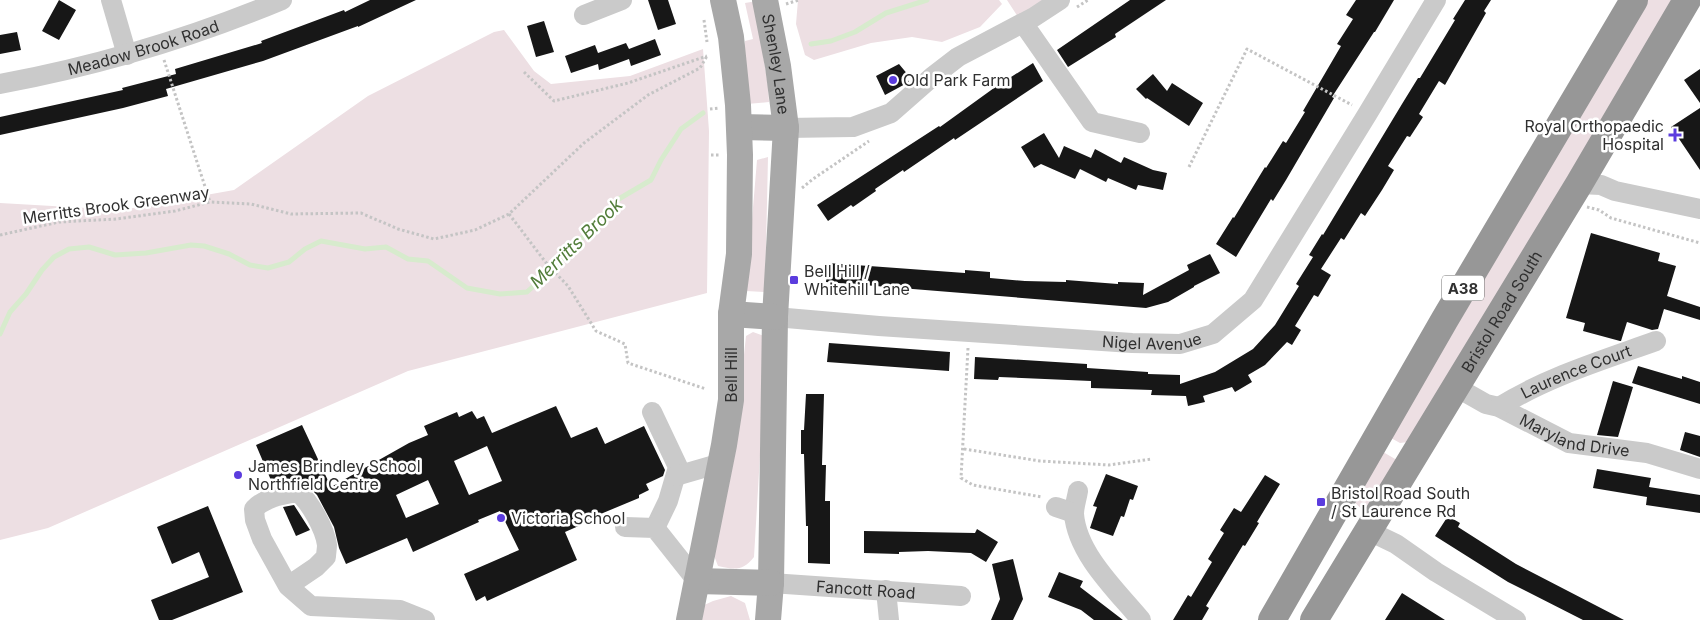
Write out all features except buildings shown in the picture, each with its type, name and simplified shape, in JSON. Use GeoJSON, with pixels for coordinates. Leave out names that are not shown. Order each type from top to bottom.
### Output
{"type":"FeatureCollection","features":[{"type":"Feature","properties":{"kind":"highway","name":"A38"},"geometry":{"type":"LineString","coordinates":[[1272,620],[1504,218],[1634,0]]}},
{"type":"Feature","properties":{"kind":"highway","name":"Bristol Road South"},"geometry":{"type":"LineString","coordinates":[[1314,620],[1456,387],[1583,195],[1687,0]]}},
{"type":"Feature","properties":{"kind":"highway"},"geometry":{"type":"LineString","coordinates":[[1379,434],[1381,440],[1391,450],[1406,451],[1420,447]]}},
{"type":"Feature","properties":{"kind":"highway"},"geometry":{"type":"LineString","coordinates":[[1336,510],[1369,531]]}},
{"type":"Feature","properties":{"kind":"main road","name":"Shenley Lane"},"geometry":{"type":"LineString","coordinates":[[775,2],[778,66],[786,128]]}},
{"type":"Feature","properties":{"kind":"main road"},"geometry":{"type":"LineString","coordinates":[[714,7],[731,37],[740,127],[786,128],[775,317],[771,583],[768,620]]}},
{"type":"Feature","properties":{"kind":"main road","name":"Bell Hill"},"geometry":{"type":"LineString","coordinates":[[689,620],[721,463],[731,400],[731,314],[739,254],[740,127]]}},
{"type":"Feature","properties":{"kind":"main road"},"geometry":{"type":"LineString","coordinates":[[731,314],[775,317]]}},
{"type":"Feature","properties":{"kind":"main road"},"geometry":{"type":"LineString","coordinates":[[697,581],[771,583]]}},
{"type":"Feature","properties":{"kind":"street"},"geometry":{"type":"LineString","coordinates":[[111,0],[127,55]]}},
{"type":"Feature","properties":{"kind":"street","name":"Meadow Brook Road"},"geometry":{"type":"LineString","coordinates":[[0,84],[127,55],[282,0]]}},
{"type":"Feature","properties":{"kind":"street"},"geometry":{"type":"LineString","coordinates":[[584,15],[622,0]]}},
{"type":"Feature","properties":{"kind":"street"},"geometry":{"type":"LineString","coordinates":[[786,128],[853,127],[890,113],[958,57],[1023,23],[1060,0]]}},
{"type":"Feature","properties":{"kind":"street","name":"Nigel Avenue"},"geometry":{"type":"LineString","coordinates":[[775,317],[1132,343],[1180,344],[1213,334],[1252,300],[1368,114],[1436,0]]}},
{"type":"Feature","properties":{"kind":"street"},"geometry":{"type":"LineString","coordinates":[[1023,23],[1092,122],[1140,133]]}},
{"type":"Feature","properties":{"kind":"street"},"geometry":{"type":"LineString","coordinates":[[1583,195],[1601,185],[1615,191],[1700,209]]}},
{"type":"Feature","properties":{"kind":"street","name":"Laurence Court"},"geometry":{"type":"LineString","coordinates":[[1499,407],[1523,392],[1586,365],[1656,341]]}},
{"type":"Feature","properties":{"kind":"street","name":"Maryland Drive"},"geometry":{"type":"LineString","coordinates":[[1456,387],[1486,404],[1499,407],[1569,443],[1647,453],[1700,469]]}},
{"type":"Feature","properties":{"kind":"street"},"geometry":{"type":"LineString","coordinates":[[652,412],[678,467],[668,501],[655,528]]}},
{"type":"Feature","properties":{"kind":"street"},"geometry":{"type":"LineString","coordinates":[[676,476],[721,463]]}},
{"type":"Feature","properties":{"kind":"street"},"geometry":{"type":"LineString","coordinates":[[1078,491],[1065,510],[1095,565],[1142,620]]}},
{"type":"Feature","properties":{"kind":"street"},"geometry":{"type":"LineString","coordinates":[[288,586],[316,567],[326,557],[327,545],[323,532],[306,499],[298,492],[280,495],[261,502],[254,509],[255,520],[262,539],[288,586],[312,606],[400,610],[425,620]]}},
{"type":"Feature","properties":{"kind":"street"},"geometry":{"type":"LineString","coordinates":[[625,528],[655,528]]}},
{"type":"Feature","properties":{"kind":"street"},"geometry":{"type":"LineString","coordinates":[[655,528],[697,581]]}},
{"type":"Feature","properties":{"kind":"street"},"geometry":{"type":"LineString","coordinates":[[1369,531],[1396,544],[1436,572],[1516,620]]}},
{"type":"Feature","properties":{"kind":"street","name":"Fancott Road"},"geometry":{"type":"LineString","coordinates":[[771,583],[961,596]]}},
{"type":"Feature","properties":{"kind":"street"},"geometry":{"type":"LineString","coordinates":[[886,590],[889,620]]}},
{"type":"Feature","properties":{"kind":"path"},"geometry":{"type":"LineString","coordinates":[[775,2],[799,0]]}},
{"type":"Feature","properties":{"kind":"path"},"geometry":{"type":"LineString","coordinates":[[707,42],[714,7]]}},
{"type":"Feature","properties":{"kind":"path"},"geometry":{"type":"LineString","coordinates":[[159,45],[210,202]]}},
{"type":"Feature","properties":{"kind":"path"},"geometry":{"type":"LineString","coordinates":[[1188,167],[1247,49],[1368,114]]}},
{"type":"Feature","properties":{"kind":"path","name":"Merritts Brook Greenway"},"geometry":{"type":"LineString","coordinates":[[0,235],[59,222],[116,219],[175,211],[210,202],[251,204],[291,214],[327,215],[361,213],[398,229],[434,239],[475,230],[509,214],[584,143],[648,95],[700,68],[707,56],[628,83],[554,101],[524,72]]}},
{"type":"Feature","properties":{"kind":"path"},"geometry":{"type":"LineString","coordinates":[[1583,195],[1611,218],[1700,243]]}},
{"type":"Feature","properties":{"kind":"path"},"geometry":{"type":"LineString","coordinates":[[509,214],[547,264],[568,286],[596,331],[625,344],[628,363],[706,389]]}},
{"type":"Feature","properties":{"kind":"path"},"geometry":{"type":"LineString","coordinates":[[969,332],[961,478],[973,485],[1043,497],[1065,510]]}},
{"type":"Feature","properties":{"kind":"path"},"geometry":{"type":"LineString","coordinates":[[964,450],[1040,461],[1110,465],[1152,460]]}},
{"type":"Feature","properties":{"kind":"shaded area"},"geometry":{"type":"Polygon","coordinates":[[[798,0],[999,0],[1002,4],[980,27],[942,42],[912,37],[871,43],[814,60],[805,55],[796,24],[798,0]]]}},
{"type":"Feature","properties":{"kind":"shaded area"},"geometry":{"type":"Polygon","coordinates":[[[1007,0],[1057,0],[1020,20],[1007,0]]]}},
{"type":"Feature","properties":{"kind":"shaded area"},"geometry":{"type":"Polygon","coordinates":[[[1647,0],[1674,0],[1408,442],[1400,443],[1391,438],[1647,0]]]}},
{"type":"Feature","properties":{"kind":"shaded area"},"geometry":{"type":"Polygon","coordinates":[[[745,3],[755,3],[769,102],[747,104],[744,61],[745,41],[753,39],[745,3]]]}},
{"type":"Feature","properties":{"kind":"shaded area"},"geometry":{"type":"Polygon","coordinates":[[[504,30],[534,71],[551,84],[630,76],[703,49],[709,131],[707,293],[408,371],[48,528],[0,540],[0,203],[122,210],[234,190],[368,96],[494,32],[504,30]]]}},
{"type":"Feature","properties":{"kind":"shaded area"},"geometry":{"type":"Polygon","coordinates":[[[768,157],[765,292],[746,291],[757,160],[768,157]]]}},
{"type":"Feature","properties":{"kind":"shaded area"},"geometry":{"type":"Polygon","coordinates":[[[753,332],[767,337],[754,557],[742,567],[729,568],[718,566],[713,553],[737,421],[746,336],[753,332]]]}},
{"type":"Feature","properties":{"kind":"shaded area"},"geometry":{"type":"Polygon","coordinates":[[[1378,449],[1402,463],[1370,517],[1350,498],[1378,449]]]}},
{"type":"Feature","properties":{"kind":"shaded area"},"geometry":{"type":"Polygon","coordinates":[[[731,596],[745,603],[750,620],[699,620],[700,607],[731,596]]]}},
{"type":"Feature","properties":{"kind":"waterway"},"geometry":{"type":"LineString","coordinates":[[811,44],[831,41],[855,32],[886,13],[927,0]]}},
{"type":"Feature","properties":{"kind":"waterway","name":"Merritts Brook"},"geometry":{"type":"LineString","coordinates":[[0,334],[10,312],[54,257],[69,249],[89,247],[115,255],[146,253],[191,245],[204,246],[229,254],[250,265],[268,268],[289,262],[305,249],[321,241],[365,249],[386,247],[408,259],[428,261],[467,288],[500,294],[527,292],[559,263],[617,200],[651,180],[661,160],[681,129],[703,113]]}},
{"type":"Feature","properties":{"kind":"place","name":"Old Park Farm"},"geometry":{"type":"Point","coordinates":[893,80]}},
{"type":"Feature","properties":{"kind":"place","name":"Royal Orthopaedic Hospital"},"geometry":{"type":"Point","coordinates":[1675,135]}},
{"type":"Feature","properties":{"kind":"place","name":"Bell Hill / Whitehill Lane"},"geometry":{"type":"Point","coordinates":[794,280]}},
{"type":"Feature","properties":{"kind":"place","name":"James Brindley School Northfield Centre"},"geometry":{"type":"Point","coordinates":[238,475]}},
{"type":"Feature","properties":{"kind":"place","name":"Bristol Road South / St Laurence Rd"},"geometry":{"type":"Point","coordinates":[1321,502]}},
{"type":"Feature","properties":{"kind":"place","name":"Victoria School"},"geometry":{"type":"Point","coordinates":[501,518]}}]}
